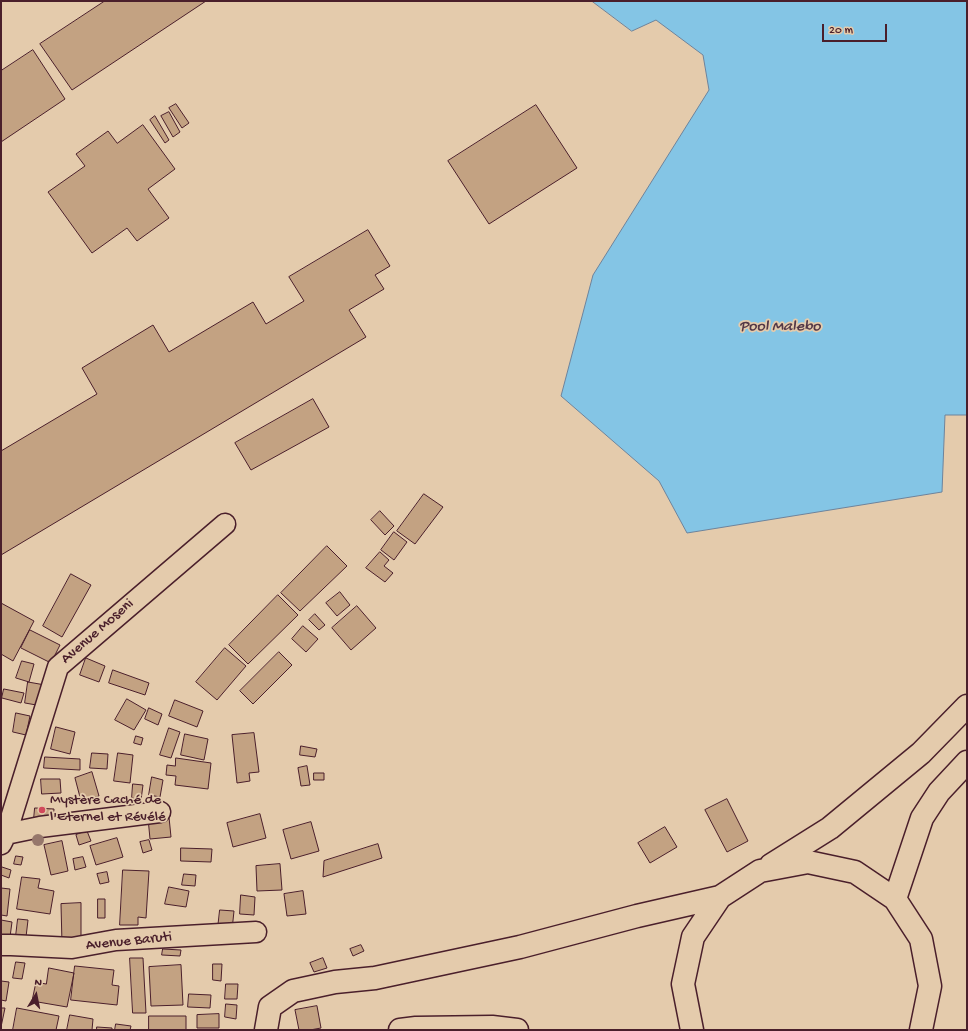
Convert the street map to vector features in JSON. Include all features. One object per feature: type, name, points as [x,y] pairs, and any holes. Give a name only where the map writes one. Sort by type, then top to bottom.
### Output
[{"type":"street","name":"Avenue Moseni","points":[[3,839],[58,667],[225,524]]},
{"type":"street","points":[[692,1030],[684,984],[693,937],[720,898],[760,871],[830,828],[921,754],[967,706]]},
{"type":"street","points":[[895,899],[922,818],[939,792],[967,762]]},
{"type":"street","points":[[3,839],[40,827],[160,812]]},
{"type":"street","points":[[760,871],[808,862],[855,872],[895,899],[921,939],[930,986],[921,1030]]},
{"type":"street","points":[[266,1030],[270,1007],[293,990],[334,982],[375,978],[520,947],[637,916],[720,898]]},
{"type":"street","name":"Avenue Baruti","points":[[1,945],[72,948],[116,940],[256,932]]},
{"type":"street","points":[[400,1030],[416,1028],[492,1027],[517,1030]]},
{"type":"water","name":"Pool Malebo","points":[[592,1],[967,1],[967,415],[945,415],[942,492],[687,533],[659,481],[561,396],[593,275],[709,90],[703,55],[656,20],[632,31]]},
{"type":"building","points":[[105,1],[206,1],[72,90],[40,44]]},
{"type":"building","points":[[33,50],[65,99],[1,142],[1,71]]},
{"type":"building","points":[[176,104],[189,123],[182,128],[169,108]]},
{"type":"building","points":[[536,105],[577,168],[489,224],[448,161]]},
{"type":"building","points":[[169,112],[180,132],[173,137],[161,116]]},
{"type":"building","points":[[155,116],[169,140],[165,143],[150,120]]},
{"type":"building","points":[[143,125],[175,169],[148,189],[169,218],[137,241],[127,228],[92,253],[48,192],[85,166],[76,154],[108,131],[117,143]]},
{"type":"building","points":[[368,230],[390,266],[375,275],[384,289],[349,310],[366,337],[1,555],[1,451],[97,394],[82,368],[153,325],[169,352],[253,302],[266,324],[304,301],[289,277]]},
{"type":"building","points":[[313,399],[329,427],[251,470],[235,443]]},
{"type":"building","points":[[424,494],[443,507],[415,544],[397,531]]},
{"type":"building","points":[[380,511],[394,526],[385,535],[371,520]]},
{"type":"building","points":[[394,532],[407,542],[394,560],[381,550]]},
{"type":"building","points":[[327,546],[347,566],[300,611],[281,593]]},
{"type":"building","points":[[380,552],[389,560],[384,566],[393,573],[385,582],[366,568]]},
{"type":"building","points":[[71,574],[91,585],[62,637],[43,626]]},
{"type":"building","points":[[340,592],[350,605],[337,616],[326,603]]},
{"type":"building","points":[[278,595],[298,615],[248,664],[229,645]]},
{"type":"building","points":[[1,603],[34,621],[13,661],[1,654]]},
{"type":"building","points":[[357,606],[376,628],[351,650],[332,628]]},
{"type":"building","points":[[315,614],[325,625],[319,630],[309,620]]},
{"type":"building","points":[[303,626],[318,639],[306,652],[292,639]]},
{"type":"building","points":[[30,630],[60,645],[51,663],[21,648]]},
{"type":"building","points":[[225,648],[246,666],[217,700],[196,682]]},
{"type":"building","points":[[279,652],[292,665],[253,704],[240,691]]},
{"type":"building","points":[[86,658],[105,666],[99,682],[80,675]]},
{"type":"building","points":[[22,661],[34,664],[29,682],[16,678]]},
{"type":"building","points":[[113,670],[149,683],[145,695],[109,683]]},
{"type":"building","points":[[28,682],[45,685],[42,706],[25,703]]},
{"type":"building","points":[[4,689],[24,693],[21,703],[2,698]]},
{"type":"building","points":[[127,699],[146,710],[134,730],[115,720]]},
{"type":"building","points":[[175,700],[203,711],[197,727],[169,716]]},
{"type":"building","points":[[149,708],[162,714],[158,725],[145,719]]},
{"type":"building","points":[[16,713],[30,716],[26,735],[13,732]]},
{"type":"building","points":[[56,727],[75,732],[70,754],[51,749]]},
{"type":"building","points":[[169,728],[180,732],[171,758],[160,755]]},
{"type":"building","points":[[254,733],[259,772],[249,773],[250,781],[237,783],[232,735]]},
{"type":"building","points":[[185,734],[208,739],[204,760],[181,755]]},
{"type":"building","points":[[136,736],[143,738],[141,745],[134,743]]},
{"type":"building","points":[[301,746],[317,749],[315,757],[300,755]]},
{"type":"building","points":[[92,753],[108,754],[107,769],[90,768]]},
{"type":"building","points":[[118,753],[133,755],[130,783],[114,781]]},
{"type":"building","points":[[45,757],[80,759],[80,770],[44,768]]},
{"type":"building","points":[[176,758],[211,763],[208,789],[175,785],[176,776],[166,775],[167,765],[175,766]]},
{"type":"building","points":[[307,766],[310,785],[301,786],[298,768]]},
{"type":"building","points":[[92,772],[99,796],[81,801],[75,778]]},
{"type":"building","points":[[314,773],[324,773],[324,780],[314,780]]},
{"type":"building","points":[[152,777],[163,780],[160,797],[149,795]]},
{"type":"building","points":[[41,779],[60,779],[61,793],[42,794]]},
{"type":"building","points":[[133,784],[143,785],[141,800],[132,798]]},
{"type":"building","points":[[727,799],[748,841],[727,852],[705,810]]},
{"type":"building","points":[[35,808],[54,809],[53,821],[34,819]]},
{"type":"building","points":[[260,814],[266,838],[233,847],[227,823]]},
{"type":"building","points":[[169,817],[171,837],[150,839],[148,818]]},
{"type":"building","points":[[311,822],[319,851],[291,859],[283,830]]},
{"type":"building","points":[[665,827],[677,847],[650,863],[638,843]]},
{"type":"building","points":[[87,831],[91,841],[79,845],[76,835]]},
{"type":"building","points":[[117,838],[123,857],[96,865],[90,846]]},
{"type":"building","points":[[149,840],[152,850],[143,853],[140,842]]},
{"type":"building","points":[[62,841],[68,871],[51,875],[44,845]]},
{"type":"building","points":[[378,844],[382,858],[323,877],[324,861]]},
{"type":"building","points":[[181,848],[212,849],[211,862],[181,861]]},
{"type":"building","points":[[16,856],[23,857],[21,865],[14,864]]},
{"type":"building","points":[[83,857],[86,867],[75,870],[73,859]]},
{"type":"building","points":[[280,864],[282,890],[257,891],[256,866]]},
{"type":"building","points":[[2,867],[11,870],[9,878],[1,875]]},
{"type":"building","points":[[123,870],[149,871],[146,918],[138,917],[138,925],[120,925]]},
{"type":"building","points":[[107,872],[109,882],[100,884],[97,874]]},
{"type":"building","points":[[184,874],[196,875],[195,886],[182,885]]},
{"type":"building","points":[[22,877],[40,879],[38,888],[54,891],[50,914],[17,909]]},
{"type":"building","points":[[169,887],[189,891],[186,907],[165,904]]},
{"type":"building","points":[[1,888],[10,889],[7,916],[1,915]]},
{"type":"building","points":[[303,891],[306,914],[287,916],[284,894]]},
{"type":"building","points":[[241,895],[255,897],[254,915],[240,914]]},
{"type":"building","points":[[98,899],[105,899],[105,918],[98,918]]},
{"type":"building","points":[[81,903],[81,943],[62,944],[61,904]]},
{"type":"building","points":[[220,910],[234,911],[232,930],[218,928]]},
{"type":"building","points":[[18,919],[28,920],[26,937],[16,936]]},
{"type":"building","points":[[1,920],[12,922],[10,937],[1,935]]},
{"type":"building","points":[[361,945],[364,951],[353,956],[350,949]]},
{"type":"building","points":[[163,949],[181,950],[180,956],[162,955]]},
{"type":"building","points":[[130,958],[143,958],[146,1013],[133,1013]]},
{"type":"building","points":[[323,958],[327,968],[314,972],[310,963]]},
{"type":"building","points":[[16,962],[25,963],[22,979],[13,978]]},
{"type":"building","points":[[213,964],[222,964],[221,981],[213,980]]},
{"type":"building","points":[[181,965],[183,1005],[151,1006],[149,967]]},
{"type":"building","points":[[75,966],[114,970],[112,985],[119,986],[117,1005],[71,1000]]},
{"type":"building","points":[[49,968],[74,973],[67,1007],[32,1001],[36,982],[46,984]]},
{"type":"building","points":[[1,981],[9,982],[6,1001],[1,1000]]},
{"type":"building","points":[[226,984],[238,984],[237,999],[225,999]]},
{"type":"building","points":[[189,994],[211,995],[210,1008],[188,1007]]},
{"type":"building","points":[[226,1004],[237,1005],[236,1019],[225,1017]]},
{"type":"building","points":[[317,1006],[321,1028],[299,1030],[295,1010]]},
{"type":"building","points":[[1,1008],[5,1008],[1,1027]]},
{"type":"building","points":[[17,1008],[59,1016],[56,1030],[13,1030]]},
{"type":"building","points":[[219,1014],[219,1028],[197,1028],[197,1015]]},
{"type":"building","points":[[70,1015],[93,1019],[92,1030],[67,1030]]},
{"type":"building","points":[[149,1016],[186,1016],[186,1030],[149,1030]]},
{"type":"building","points":[[116,1024],[131,1026],[130,1030],[115,1030]]},
{"type":"building","points":[[97,1027],[112,1028],[112,1030],[97,1030]]},
{"type":"place","name":"Mystère Caché de l'Eternel et Révélé","points":[[42,810]]}]
